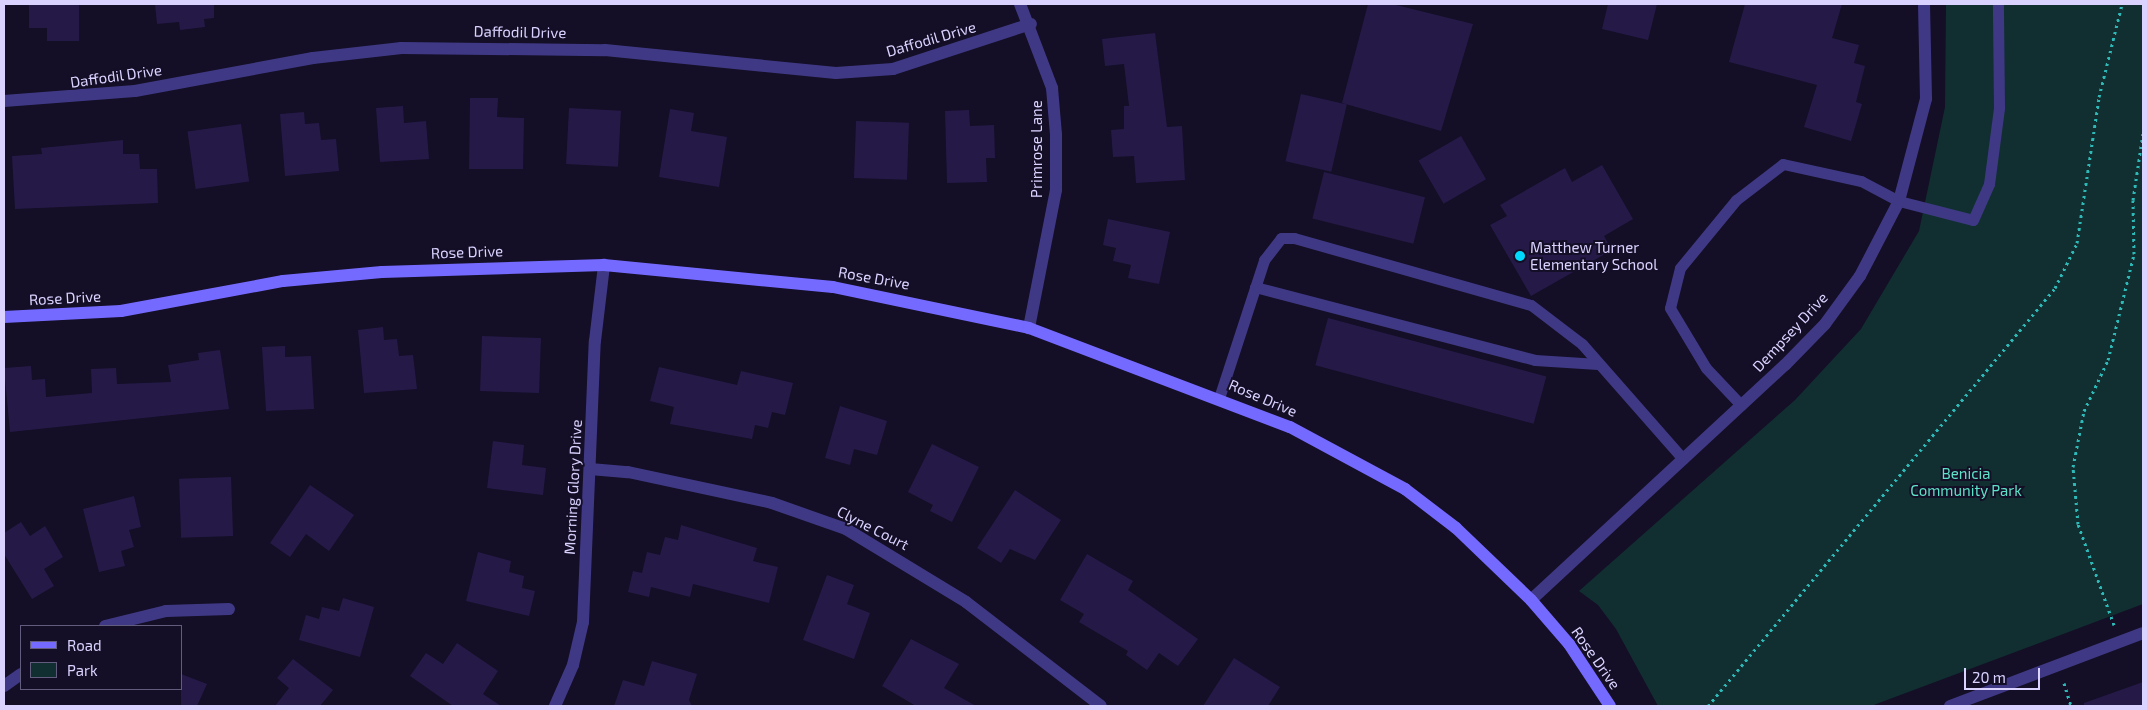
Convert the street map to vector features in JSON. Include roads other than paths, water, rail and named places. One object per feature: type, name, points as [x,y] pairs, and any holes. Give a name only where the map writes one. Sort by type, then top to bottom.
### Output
[{"type":"main road","name":"Rose Drive","points":[[4,317],[121,311],[283,281],[382,272],[604,265],[833,287],[1030,328],[1219,398],[1348,455],[1405,489],[1456,528],[1531,600],[1568,644],[1610,706]]},
{"type":"street","name":"Primrose Lane","points":[[1020,4],[1031,24],[1052,88],[1056,190],[1030,328]]},
{"type":"street","name":"Dempsey Drive","points":[[1531,600],[1741,405],[1825,324],[1860,276],[1899,201],[1926,99],[1924,4]]},
{"type":"street","name":"Daffodil Drive","points":[[4,102],[136,91],[313,58],[401,48],[605,50],[784,70],[884,70],[950,53],[1031,24]]},
{"type":"street","name":"Morning Glory Drive","points":[[555,706],[573,664],[583,622],[595,341],[604,265]]},
{"type":"street","name":"Clyne Court","points":[[590,469],[628,472],[772,503],[846,529],[966,602],[1101,706]]},
{"type":"street","points":[[109,625],[166,611],[229,609]]},
{"type":"street","points":[[1950,706],[2143,632]]},
{"type":"street","points":[[4,686],[20,675]]},
{"type":"lane","points":[[1741,405],[1706,368],[1670,308],[1676,276],[1698,245],[1736,200],[1783,164],[1861,180],[1899,201],[1974,220],[1989,184],[1999,108],[1998,4]]},
{"type":"lane","points":[[1219,398],[1270,247],[1281,238],[1294,238],[1532,305],[1552,317],[1598,364],[1683,459]]},
{"type":"lane","points":[[1255,287],[1534,360],[1598,364]]},
{"type":"place","name":"Matthew Turner Elementary School","points":[[1520,256]]},
{"type":"park label","name":"Benicia Community Park","points":[[1966,482]]}]
